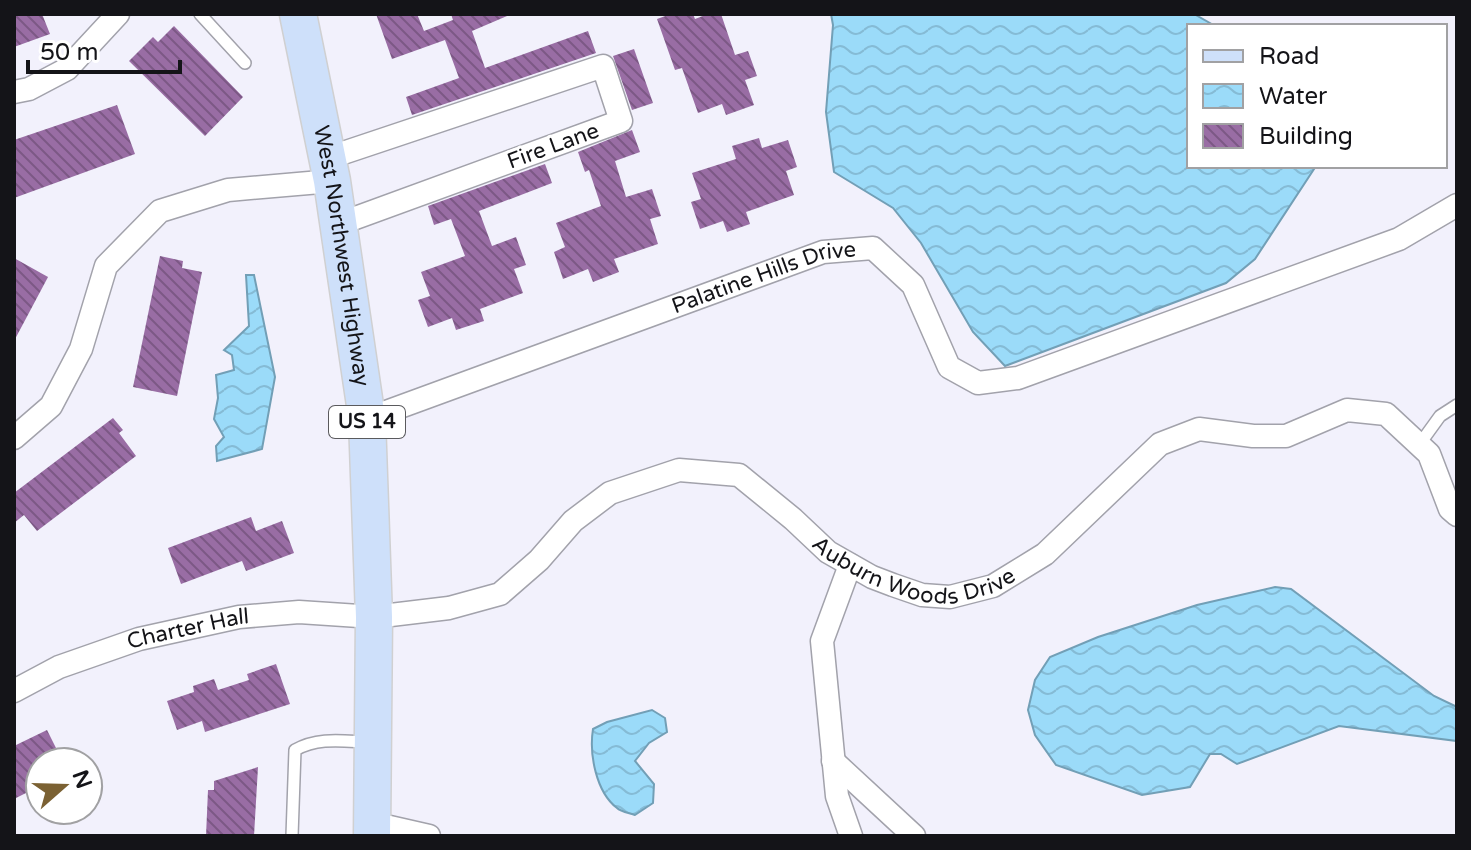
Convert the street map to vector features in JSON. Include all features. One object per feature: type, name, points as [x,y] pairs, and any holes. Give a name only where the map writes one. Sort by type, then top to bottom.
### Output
[{"type":"main road","name":"West Northwest Highway","points":[[298,14],[330,169],[367,419],[374,617],[372,830]]},
{"type":"street","points":[[14,92],[29,89],[67,69],[94,24],[118,14]]},
{"type":"street","name":"Fire Lane","points":[[330,169],[603,66],[621,121],[339,224]]},
{"type":"street","points":[[14,438],[51,406],[81,349],[106,266],[160,211],[228,190],[330,169]]},
{"type":"street","name":"Palatine Hills Drive","points":[[367,419],[823,252],[873,248],[913,285],[949,367],[978,383],[1018,378],[1399,239],[1457,205]]},
{"type":"street","name":"Auburn Woods Drive","points":[[374,617],[449,608],[500,594],[539,560],[573,521],[610,493],[679,470],[739,475],[828,552],[850,565],[872,577],[922,595],[950,597],[993,586],[1045,554],[1160,444],[1199,429],[1253,436],[1286,436],[1347,410],[1386,414],[1429,454],[1450,509],[1457,515]]},
{"type":"street","points":[[850,565],[822,641],[837,796],[851,836]]},
{"type":"street","name":"Charter Hall","points":[[14,691],[59,667],[139,639],[239,617],[299,612],[374,617]]},
{"type":"street","points":[[833,761],[914,836]]},
{"type":"street","points":[[372,830],[429,836]]},
{"type":"lane","points":[[200,14],[245,63]]},
{"type":"lane","points":[[1419,445],[1440,416],[1457,405]]},
{"type":"lane","points":[[292,836],[295,750],[322,741],[372,742]]},
{"type":"water","points":[[831,14],[1194,14],[1212,24],[1187,24],[1187,168],[1315,168],[1255,259],[1226,283],[1005,366],[973,332],[921,243],[893,208],[834,172],[826,112],[833,25]]},
{"type":"water","points":[[246,275],[254,275],[275,377],[262,449],[217,461],[216,446],[224,437],[214,419],[218,398],[216,375],[234,370],[232,355],[224,350],[249,326]]},
{"type":"water","points":[[1275,587],[1291,589],[1434,696],[1457,707],[1457,741],[1339,726],[1237,764],[1221,754],[1210,754],[1190,787],[1142,795],[1056,765],[1035,735],[1028,710],[1035,680],[1050,657],[1098,637],[1197,605]]},
{"type":"water","points":[[652,710],[665,718],[667,732],[649,743],[635,761],[654,784],[653,803],[635,815],[619,809],[610,801],[599,783],[593,761],[593,729]]},
{"type":"building","points":[[14,14],[42,14],[50,34],[14,47]]},
{"type":"building","points":[[376,14],[417,14],[424,31],[453,20],[451,14],[512,14],[472,31],[485,68],[588,31],[596,53],[412,115],[406,97],[459,78],[445,40],[392,59]]},
{"type":"building","points":[[671,14],[693,14],[695,19],[708,14],[721,14],[735,55],[748,51],[757,76],[745,80],[754,105],[726,115],[722,104],[698,113],[682,68],[675,70],[657,19]]},
{"type":"building","points":[[174,26],[243,97],[205,136],[129,61],[153,37],[158,42]]},
{"type":"building","points":[[634,49],[653,103],[632,110],[613,56]]},
{"type":"building","points":[[117,105],[135,154],[14,198],[14,140]]},
{"type":"building","points":[[632,130],[640,152],[615,161],[626,197],[652,189],[661,216],[650,219],[658,244],[614,259],[619,272],[593,282],[588,269],[563,279],[554,252],[565,247],[556,223],[601,206],[589,170],[585,172],[578,152]]},
{"type":"building","points":[[759,138],[762,148],[788,140],[797,167],[786,171],[794,195],[746,212],[750,224],[727,232],[723,221],[700,229],[691,202],[701,199],[692,173],[736,159],[732,146]]},
{"type":"building","points":[[545,164],[552,183],[479,211],[492,246],[516,237],[526,265],[514,269],[523,293],[480,309],[484,321],[456,330],[452,318],[428,327],[418,300],[430,296],[421,272],[465,256],[451,219],[434,225],[428,206]]},
{"type":"building","points":[[160,256],[183,261],[182,268],[202,272],[177,396],[133,387]]},
{"type":"building","points":[[14,258],[48,277],[14,341]]},
{"type":"building","points":[[113,418],[123,430],[119,433],[136,456],[37,531],[24,515],[14,523],[14,493]]},
{"type":"building","points":[[251,517],[256,531],[282,521],[294,553],[246,571],[242,561],[181,584],[168,548]]},
{"type":"building","points":[[276,664],[290,704],[205,732],[202,721],[177,730],[167,701],[194,692],[193,686],[214,679],[218,690],[249,680],[247,674]]},
{"type":"building","points":[[47,730],[55,746],[24,746],[24,794],[14,799],[14,746]]},
{"type":"building","points":[[258,767],[254,836],[206,836],[208,790],[214,790],[214,781]]}]
